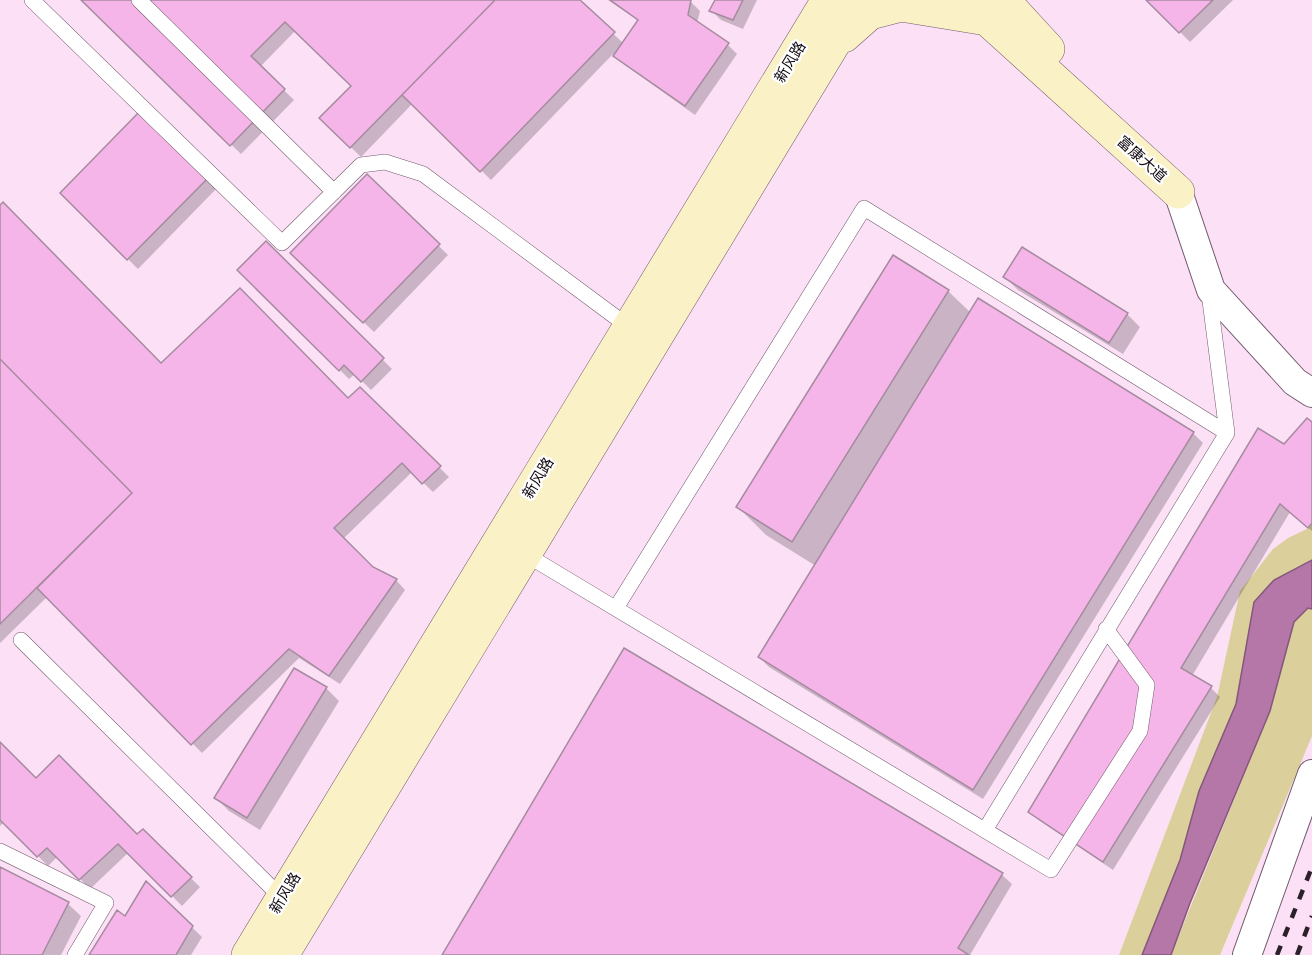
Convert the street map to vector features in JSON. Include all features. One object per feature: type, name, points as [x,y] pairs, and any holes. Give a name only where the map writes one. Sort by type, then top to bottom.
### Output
[{"type":"main road","points":[[816,0],[820,41],[870,13],[901,5],[985,6]]},
{"type":"main road","name":"新风路","points":[[282,955],[525,554],[820,41],[828,0]]},
{"type":"main road","name":"新风路","points":[[248,955],[629,327],[820,41],[860,0]]},
{"type":"main road","name":"富康大道","points":[[985,6],[1179,192]]},
{"type":"street","points":[[1179,192],[1211,290],[1295,382],[1312,393]]},
{"type":"street","points":[[1247,955],[1312,774]]},
{"type":"lane","points":[[32,0],[282,243],[361,165],[385,162],[423,174],[629,327]]},
{"type":"lane","points":[[139,0],[334,192]]},
{"type":"lane","points":[[616,608],[864,208],[1227,433]]},
{"type":"lane","points":[[985,830],[1227,433],[1206,273]]},
{"type":"lane","points":[[525,554],[1051,870],[1140,731],[1147,685],[1106,629]]},
{"type":"lane","points":[[21,640],[282,898]]},
{"type":"lane","points":[[0,851],[106,903],[75,955]]},
{"type":"shaded area","points":[[1312,523],[1312,560],[1274,580],[1254,602],[1236,704],[1199,791],[1180,860],[1142,955],[1119,955],[1217,697],[1240,591],[1273,549],[1288,538],[1309,528]]},
{"type":"shaded area","points":[[1312,560],[1312,609],[1308,608],[1294,622],[1270,711],[1190,903],[1171,955],[1142,955],[1180,860],[1199,791],[1236,704],[1254,602],[1274,580]]},
{"type":"shaded area","points":[[1308,608],[1312,609],[1312,736],[1220,955],[1171,955],[1270,711],[1294,622]]},
{"type":"building","points":[[81,0],[495,0],[350,148],[319,118],[351,86],[285,22],[251,56],[285,89],[230,146]]},
{"type":"building","points":[[495,0],[580,0],[615,32],[480,172],[402,95]]},
{"type":"building","points":[[610,0],[691,0],[688,15],[729,43],[685,106],[613,56],[638,20]]},
{"type":"building","points":[[715,0],[743,0],[733,20],[709,11]]},
{"type":"building","points":[[1146,0],[1213,0],[1179,33]]},
{"type":"building","points":[[141,110],[209,177],[127,260],[60,193]]},
{"type":"building","points":[[367,174],[440,244],[363,323],[290,253]]},
{"type":"building","points":[[3,202],[161,363],[240,288],[348,398],[360,387],[441,466],[422,484],[402,463],[334,528],[373,567],[397,579],[329,676],[289,649],[191,745],[37,588],[132,493],[0,359],[0,205]]},
{"type":"building","points":[[266,241],[384,358],[361,382],[344,365],[339,371],[237,270]]},
{"type":"building","points":[[1022,247],[1128,313],[1109,343],[1003,277]]},
{"type":"building","points":[[893,255],[949,290],[792,542],[736,507]]},
{"type":"building","points":[[978,298],[1194,432],[973,790],[758,657]]},
{"type":"building","points":[[0,359],[132,493],[0,624]]},
{"type":"building","points":[[1307,418],[1312,422],[1312,523],[1308,528],[1280,504],[1181,668],[1212,686],[1103,862],[1028,812],[1258,428],[1284,444]]},
{"type":"building","points":[[624,648],[1003,873],[958,948],[969,955],[442,955]]},
{"type":"building","points":[[294,668],[327,687],[247,818],[214,798]]},
{"type":"building","points":[[0,742],[36,778],[59,755],[137,834],[143,829],[192,877],[171,897],[118,844],[79,880],[47,848],[37,857],[0,820]]},
{"type":"building","points":[[0,867],[69,902],[42,955],[0,955]]},
{"type":"building","points":[[146,881],[193,926],[176,955],[89,955],[117,910],[125,916]]},
{"type":"railway","points":[[1277,955],[1312,867]]},
{"type":"railway","points":[[1297,955],[1312,916]]}]
